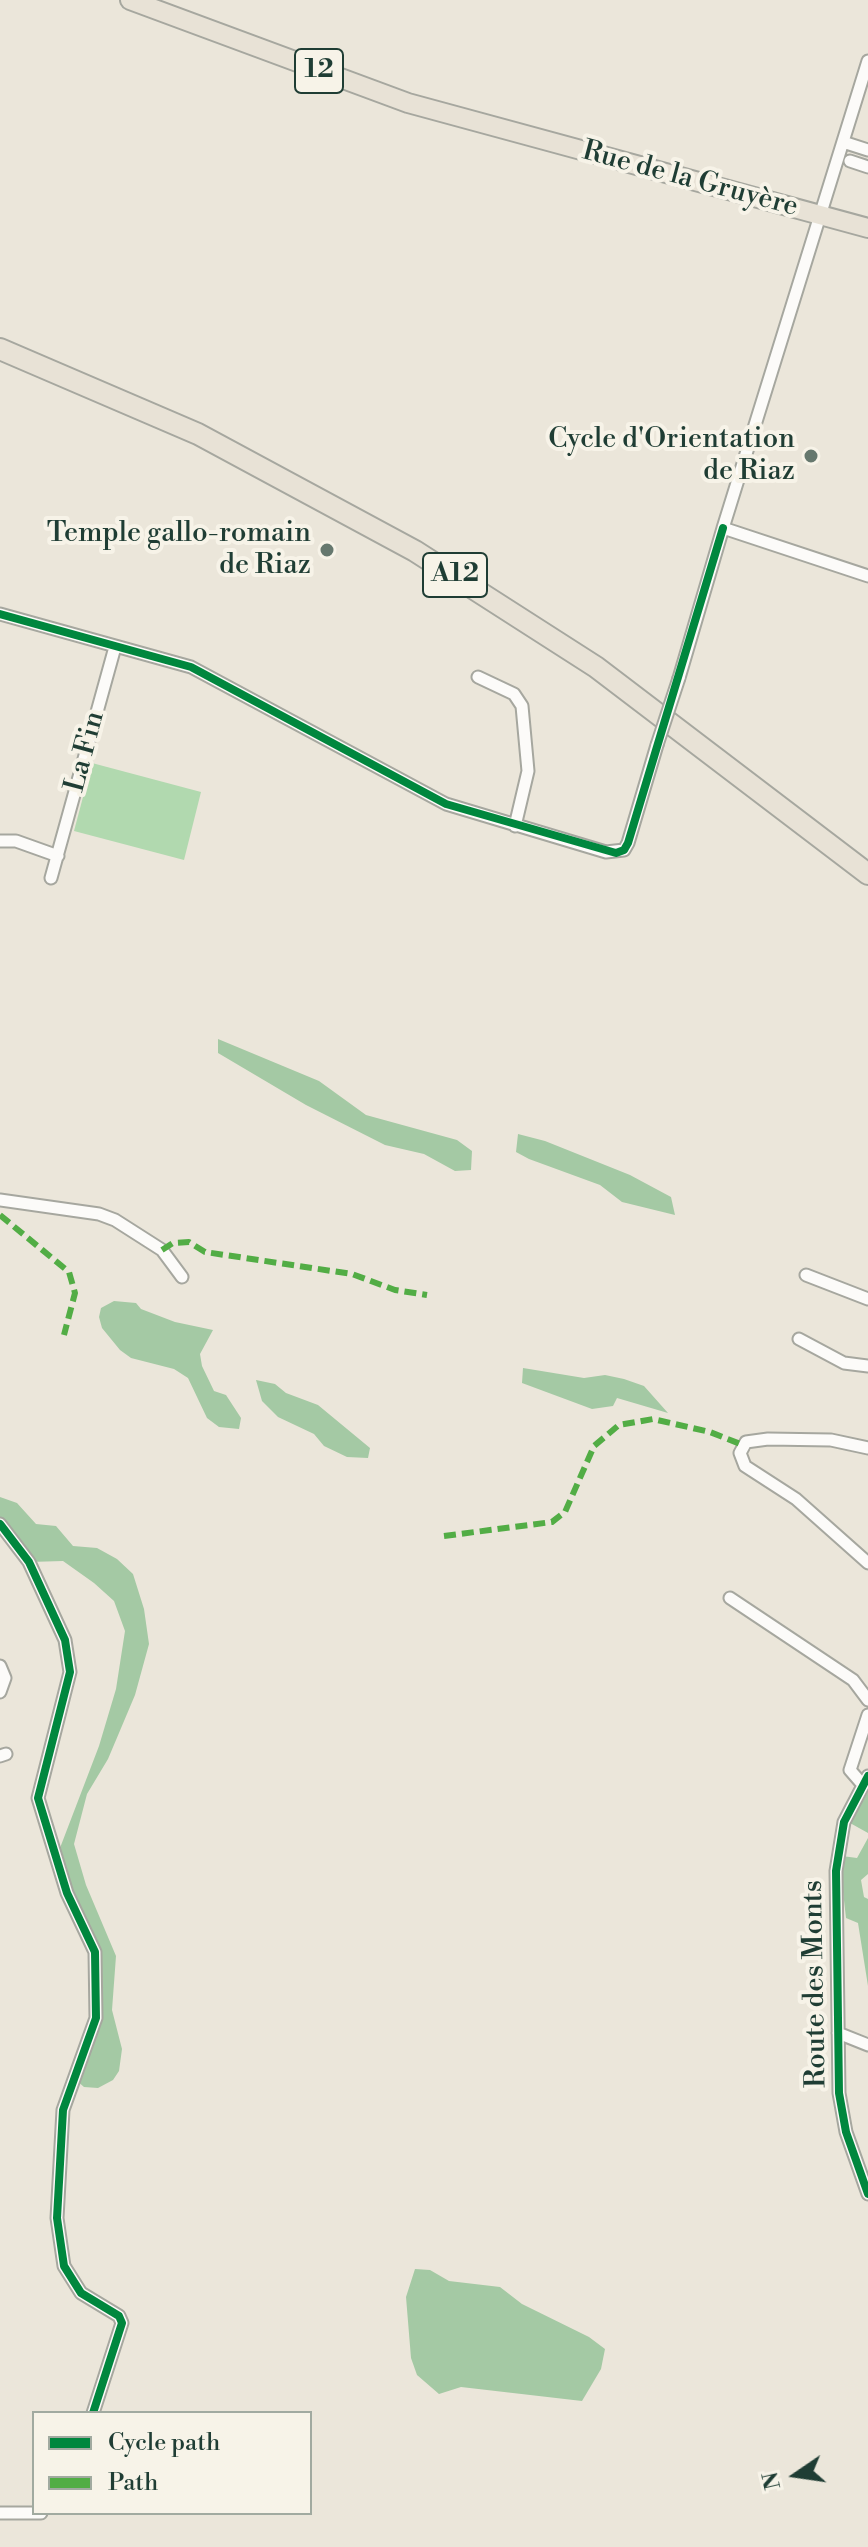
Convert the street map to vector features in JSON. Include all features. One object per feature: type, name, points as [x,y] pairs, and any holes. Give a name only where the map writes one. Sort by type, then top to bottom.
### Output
[{"type":"highway","name":"A12","points":[[0,334],[206,422],[422,539],[604,656],[868,856]]},
{"type":"highway","name":"A12","points":[[0,349],[210,440],[415,551],[596,667],[868,874]]},
{"type":"main road","name":"Rue de la Gruyère","points":[[130,0],[383,95],[868,228]]},
{"type":"street","points":[[0,614],[191,667],[446,804],[606,852],[624,850],[868,61]]},
{"type":"street","points":[[843,142],[868,150]]},
{"type":"street","points":[[850,161],[868,167]]},
{"type":"street","points":[[723,528],[868,576]]},
{"type":"street","name":"La Fin","points":[[51,878],[115,647]]},
{"type":"street","points":[[478,677],[514,694],[522,706],[528,771],[515,826]]},
{"type":"street","points":[[0,841],[16,841],[58,856]]},
{"type":"street","points":[[0,1200],[46,1205],[115,1220],[162,1250],[182,1277]]},
{"type":"street","points":[[806,1275],[868,1299]]},
{"type":"street","points":[[799,1339],[844,1363],[868,1366]]},
{"type":"street","points":[[868,1448],[831,1440],[768,1439],[746,1442],[740,1453],[745,1466],[796,1499],[868,1563]]},
{"type":"street","points":[[0,1524],[29,1562],[65,1640],[70,1672],[38,1798],[67,1893],[95,1952],[96,2018],[63,2110],[57,2218],[64,2266],[81,2293],[119,2316],[122,2323],[94,2411]]},
{"type":"street","points":[[730,1598],[858,1683],[868,1700]]},
{"type":"street","points":[[0,1666],[5,1678],[0,1692]]},
{"type":"street","name":"Route des Monts","points":[[868,1715],[850,1770],[853,1778],[866,1781],[844,1822],[838,1849],[840,2105],[868,2194]]},
{"type":"street","points":[[838,2033],[868,2045]]},
{"type":"street","points":[[0,2513],[32,2513]]},
{"type":"green space","points":[[92,763],[201,792],[184,860],[74,831]]},
{"type":"green space","points":[[218,1039],[319,1081],[366,1115],[457,1140],[472,1151],[471,1170],[455,1171],[424,1154],[385,1145],[306,1105],[218,1053]]},
{"type":"green space","points":[[518,1134],[545,1141],[630,1175],[671,1197],[675,1215],[622,1202],[600,1185],[529,1159],[516,1152]]},
{"type":"green space","points":[[114,1301],[136,1303],[141,1309],[175,1322],[213,1330],[200,1354],[202,1366],[214,1391],[226,1395],[241,1418],[239,1429],[219,1427],[207,1418],[188,1378],[174,1369],[131,1358],[120,1350],[102,1328],[99,1317],[101,1308]]},
{"type":"green space","points":[[523,1368],[584,1378],[605,1375],[624,1379],[644,1386],[668,1413],[617,1398],[613,1406],[592,1409],[522,1383]]},
{"type":"green space","points":[[256,1380],[275,1384],[286,1393],[318,1405],[370,1448],[368,1458],[347,1457],[324,1446],[314,1434],[278,1417],[262,1401]]},
{"type":"green space","points":[[0,1497],[17,1503],[36,1524],[56,1526],[73,1546],[97,1548],[117,1559],[133,1574],[144,1609],[149,1644],[135,1695],[108,1759],[87,1794],[74,1844],[86,1885],[116,1956],[112,2010],[122,2049],[119,2071],[113,2080],[98,2088],[84,2087],[76,2080],[96,2018],[95,1952],[55,1861],[99,1746],[116,1689],[125,1631],[114,1601],[94,1583],[63,1561],[29,1562],[0,1524]]},
{"type":"green space","points":[[868,1792],[868,1833],[850,1823]]},
{"type":"green space","points":[[868,1838],[868,1874],[861,1880],[864,1897],[868,1899],[868,1986],[858,1923],[846,1918],[841,1874],[842,1856],[857,1858]]},
{"type":"green space","points":[[415,2269],[430,2270],[449,2281],[500,2287],[522,2304],[589,2337],[605,2349],[601,2369],[582,2401],[461,2387],[439,2394],[417,2375],[411,2358],[406,2297]]},
{"type":"marked path","points":[[0,1215],[69,1272],[75,1293],[64,1335]]},
{"type":"marked path","points":[[162,1250],[173,1243],[189,1242],[205,1252],[352,1274],[395,1290],[427,1295]]},
{"type":"marked path","points":[[444,1536],[552,1522],[565,1512],[594,1446],[619,1425],[653,1419],[710,1432],[743,1445]]},
{"type":"cycle path","points":[[0,614],[191,667],[446,804],[616,853],[624,850],[628,843],[723,528]]},
{"type":"cycle path","points":[[0,1524],[29,1562],[65,1640],[70,1672],[38,1798],[67,1893],[95,1952],[96,2018],[63,2110],[57,2218],[64,2266],[81,2293],[119,2316],[122,2323],[94,2411]]},
{"type":"cycle path","points":[[868,1776],[844,1822],[836,1871],[839,2093],[846,2132],[868,2194]]},
{"type":"place","name":"Cycle d'Orientation de Riaz","points":[[811,456]]},
{"type":"place","name":"Temple gallo-romain de Riaz","points":[[327,550]]}]
